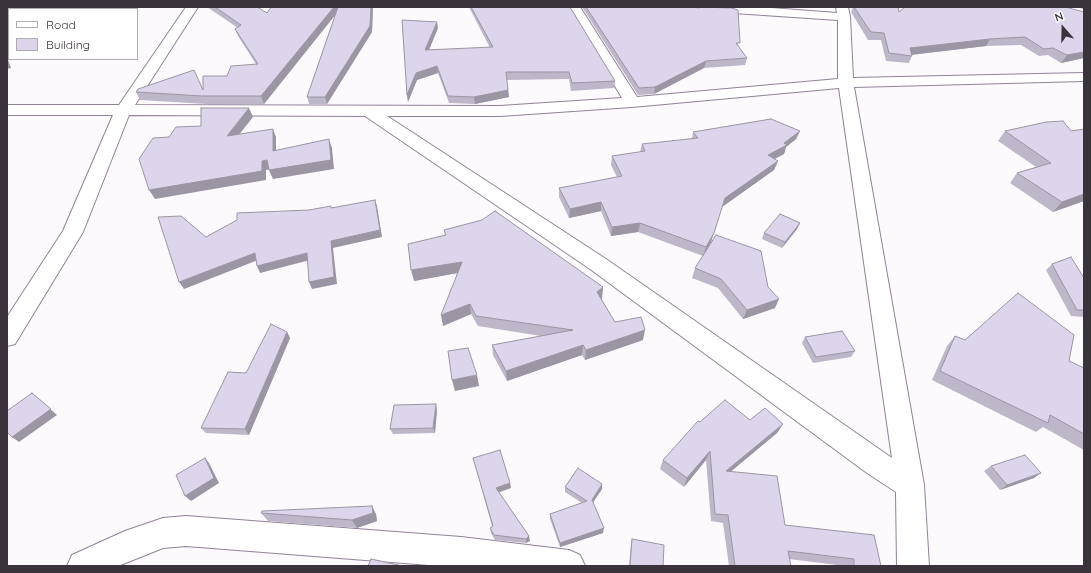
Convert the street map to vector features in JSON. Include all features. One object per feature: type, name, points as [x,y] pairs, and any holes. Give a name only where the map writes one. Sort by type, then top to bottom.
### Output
[{"type":"street","points":[[7,337],[73,232],[123,111],[192,7]]},
{"type":"street","points":[[574,7],[632,102]]},
{"type":"street","points":[[704,7],[843,12],[846,84],[910,485],[913,566]]},
{"type":"street","points":[[7,110],[500,111],[632,102],[846,84],[1080,79]]},
{"type":"street","points":[[370,111],[598,264],[877,464],[910,485]]},
{"type":"street","points":[[83,566],[136,542],[163,533],[186,531],[461,552],[569,566]]},
{"type":"building","points":[[7,7],[12,7],[15,8],[8,8],[7,30]]},
{"type":"building","points":[[49,7],[123,8],[50,8]]},
{"type":"building","points":[[215,7],[257,7],[267,13],[271,7],[334,7],[261,96],[202,96],[136,92],[138,89],[194,70],[203,90],[203,76],[227,76],[231,66],[258,64],[235,29],[241,25]]},
{"type":"building","points":[[338,7],[371,7],[370,26],[325,97],[307,97]]},
{"type":"building","points":[[471,7],[570,7],[615,81],[572,83],[569,72],[506,72],[508,90],[474,97],[448,96],[437,66],[416,73],[407,95],[402,20],[437,22],[425,50],[493,47]]},
{"type":"building","points":[[586,7],[732,8],[738,10],[740,43],[736,43],[747,58],[706,61],[655,87],[639,88]]},
{"type":"building","points":[[854,7],[898,7],[899,12],[905,7],[1065,7],[1084,12],[1084,52],[1067,55],[1053,48],[1044,49],[1025,37],[990,39],[910,48],[912,56],[889,53],[884,33],[871,32]]},
{"type":"building","points":[[201,108],[249,108],[227,136],[273,129],[273,151],[329,139],[331,160],[269,170],[267,160],[262,161],[262,171],[149,190],[139,159],[153,138],[169,137],[176,127],[201,126]]},
{"type":"building","points":[[771,119],[800,131],[784,143],[787,145],[768,155],[778,161],[725,198],[714,233],[706,247],[640,223],[612,227],[601,202],[570,209],[559,188],[622,176],[612,156],[645,151],[642,144],[698,138],[693,132]]},
{"type":"building","points":[[1063,121],[1071,131],[1084,129],[1084,194],[1062,202],[1017,173],[1051,163],[1005,131],[1046,122]]},
{"type":"building","points":[[375,200],[380,230],[331,241],[334,277],[309,282],[307,253],[257,266],[255,253],[179,282],[158,217],[181,216],[206,237],[237,220],[237,213],[309,210],[331,206],[331,208]]},
{"type":"building","points":[[495,211],[603,287],[597,292],[615,322],[641,317],[645,330],[586,350],[583,345],[506,371],[492,345],[573,330],[476,316],[470,304],[441,315],[462,262],[411,270],[408,244],[446,235],[444,230],[482,220]]},
{"type":"building","points":[[780,214],[800,223],[785,242],[764,233]]},
{"type":"building","points":[[716,235],[761,251],[768,287],[779,299],[747,310],[721,279],[695,268]]},
{"type":"building","points":[[1071,257],[1084,278],[1084,310],[1077,310],[1052,264]]},
{"type":"building","points":[[1018,293],[1074,335],[1069,361],[1084,368],[1084,434],[1050,415],[1048,423],[940,371],[955,336],[965,340]]},
{"type":"building","points":[[271,324],[287,332],[245,429],[201,428],[228,372],[246,373]]},
{"type":"building","points":[[842,331],[855,351],[816,357],[805,337]]},
{"type":"building","points":[[468,348],[477,375],[452,380],[448,351]]},
{"type":"building","points":[[32,393],[51,409],[12,437],[7,432],[7,411]]},
{"type":"building","points":[[725,400],[750,420],[765,408],[783,424],[726,471],[777,476],[785,525],[874,535],[881,566],[854,566],[854,559],[788,551],[791,566],[735,566],[728,515],[715,514],[710,451],[687,478],[663,460],[698,421],[700,422]]},
{"type":"building","points":[[436,404],[433,428],[390,429],[394,405]]},
{"type":"building","points":[[500,450],[510,483],[496,488],[529,536],[526,539],[494,535],[490,528],[493,526],[473,458]]},
{"type":"building","points":[[1025,455],[1041,473],[1007,485],[991,466]]},
{"type":"building","points":[[205,458],[214,478],[185,496],[176,475]]},
{"type":"building","points":[[578,468],[602,484],[592,500],[604,528],[560,543],[550,514],[587,501],[565,487]]},
{"type":"building","points":[[372,506],[373,513],[352,520],[261,513],[262,511]]},
{"type":"building","points":[[632,539],[664,545],[663,566],[630,566]]},
{"type":"building","points":[[371,559],[403,566],[368,566]]}]
